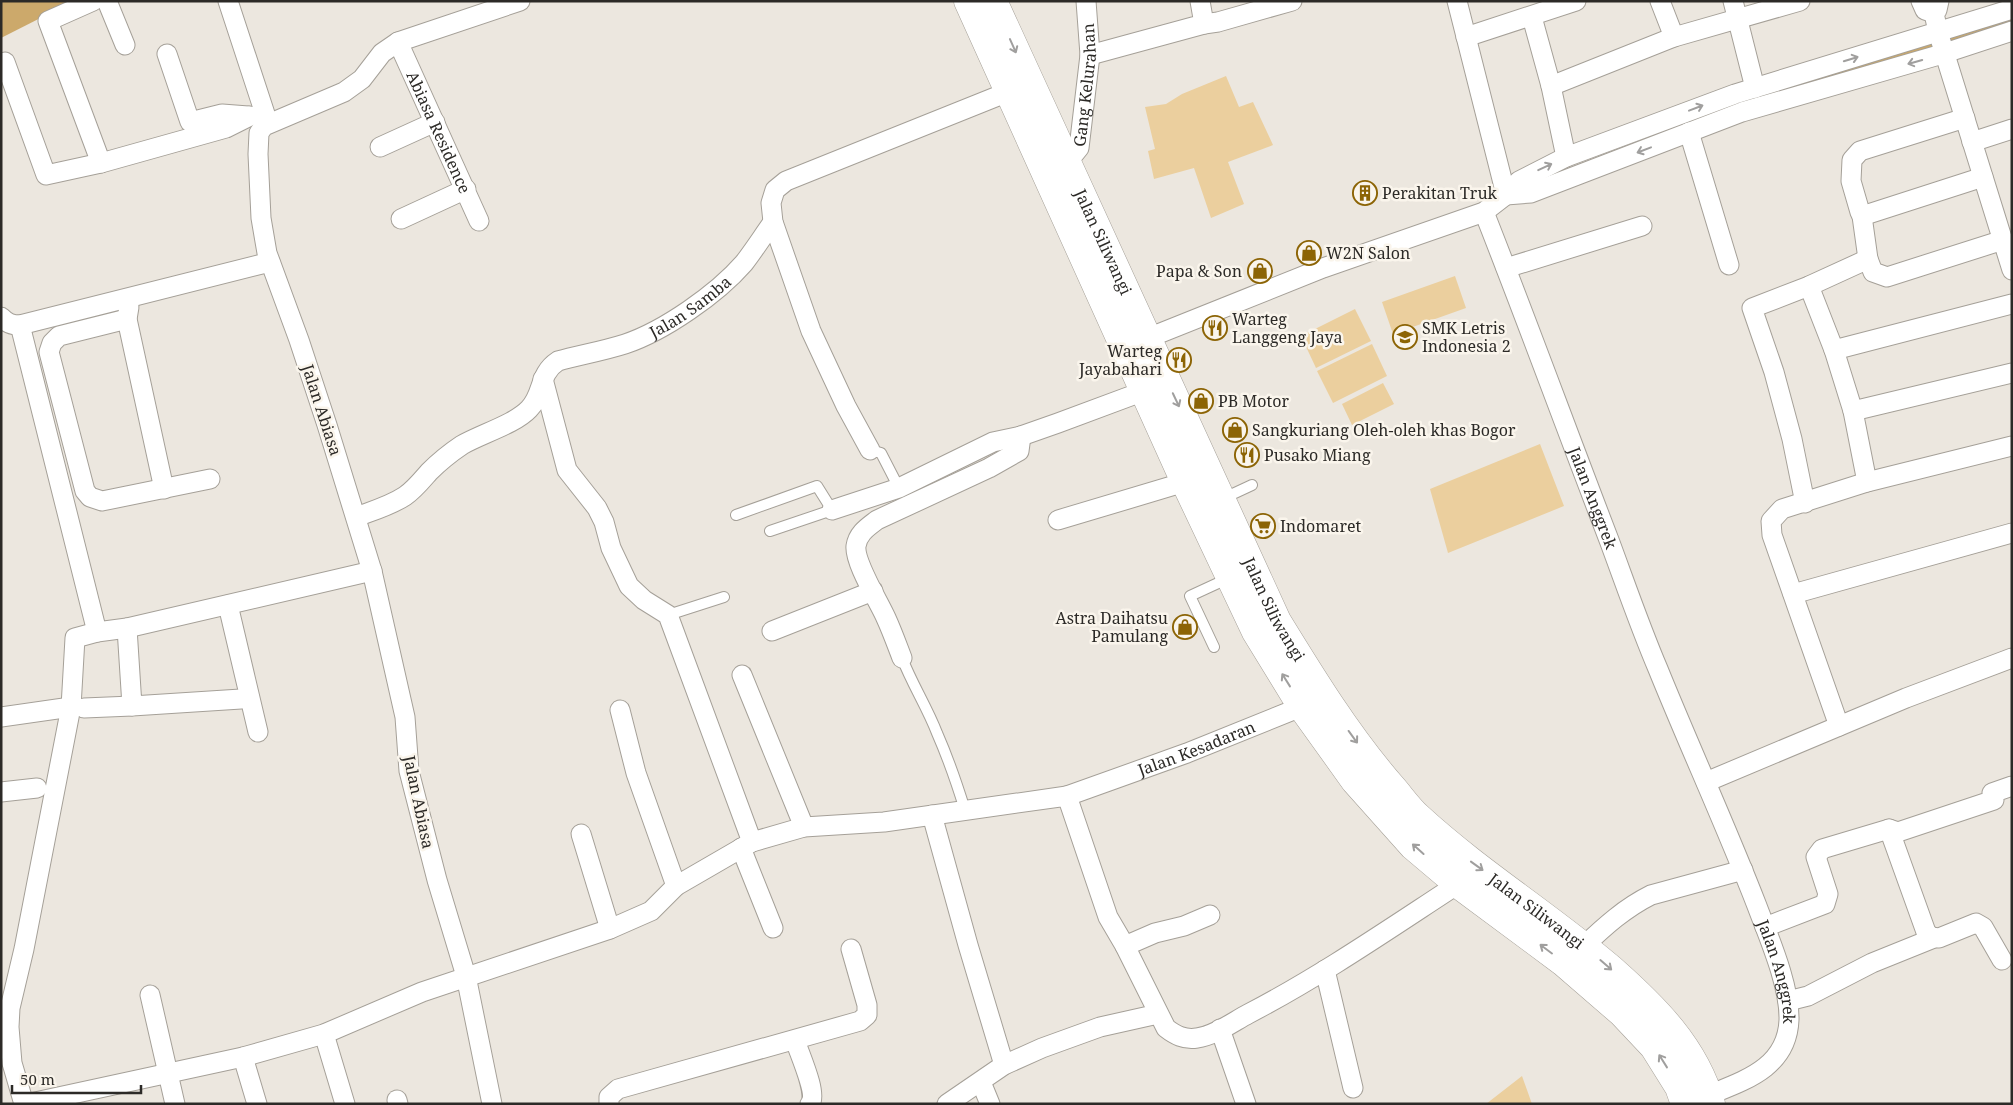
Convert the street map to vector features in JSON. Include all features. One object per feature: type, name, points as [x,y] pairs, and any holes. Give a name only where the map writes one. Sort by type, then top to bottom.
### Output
[{"type":"main road","name":"Jalan Siliwangi","points":[[968,1],[1185,482],[1256,632],[1313,702],[1417,816],[1466,858],[1584,946],[1636,990],[1669,1025],[1689,1053],[1701,1101]]},
{"type":"main road","name":"Jalan Siliwangi","points":[[993,1],[1313,702],[1355,781],[1413,846],[1458,884],[1564,962],[1622,1012],[1654,1047],[1679,1087],[1701,1101]]},
{"type":"street","points":[[93,1],[48,20],[101,163]]},
{"type":"street","points":[[107,1],[125,45]]},
{"type":"street","points":[[228,1],[268,123]]},
{"type":"street","points":[[167,54],[190,122],[222,114],[250,116],[268,123],[348,89],[362,79],[382,53],[398,42],[520,1]]},
{"type":"street","name":"Gang Kelurahan","points":[[1066,164],[1079,148],[1090,55],[1086,1]]},
{"type":"street","points":[[1200,1],[1204,24]]},
{"type":"street","points":[[1090,55],[1292,1]]},
{"type":"street","points":[[1457,1],[1506,195]]},
{"type":"street","points":[[1466,37],[1576,1]]},
{"type":"street","points":[[1660,1],[1674,37]]},
{"type":"street","points":[[1551,86],[1674,37],[1735,10],[1800,1]]},
{"type":"street","points":[[1931,5],[2012,270]]},
{"type":"street","points":[[1148,338],[1323,268],[1484,212],[1506,195],[1519,181],[1566,157],[1736,94],[2012,9]]},
{"type":"street","points":[[1735,10],[1756,88]]},
{"type":"street","points":[[1532,16],[1551,86],[1566,157]]},
{"type":"street","points":[[1506,195],[1531,193],[1742,112],[1945,54],[2012,31]]},
{"type":"street","name":"Abiasa Residence","points":[[398,42],[479,221]]},
{"type":"street","points":[[5,62],[46,175],[101,163],[226,128],[250,116]]},
{"type":"street","points":[[870,450],[846,406],[811,331],[773,222],[771,203],[775,190],[786,181],[1008,92]]},
{"type":"street","points":[[1736,94],[1742,112]]},
{"type":"street","points":[[1965,118],[1860,151],[1852,160],[1851,181],[1862,216],[1868,260],[1873,272],[1887,277],[2003,240]]},
{"type":"street","points":[[380,147],[435,122]]},
{"type":"street","name":"Jalan Abiasa","points":[[268,123],[259,133],[258,154],[261,218],[270,262],[299,340],[372,571],[405,717],[409,771],[437,880],[466,976],[492,1104]]},
{"type":"street","points":[[1972,142],[2012,129]]},
{"type":"street","points":[[1689,132],[1729,266]]},
{"type":"street","points":[[1862,216],[1983,177]]},
{"type":"street","points":[[401,219],[466,189]]},
{"type":"street","name":"Jalan Anggrek","points":[[1484,212],[1657,668],[1743,870],[1765,927],[1788,1002],[1789,1021],[1778,1055],[1766,1068],[1750,1078],[1701,1101]]},
{"type":"street","name":"Jalan Samba","points":[[356,518],[406,495],[446,456],[530,409],[536,399],[542,378],[550,367],[558,361],[624,344],[643,337],[671,322],[723,285],[744,262],[773,222]]},
{"type":"street","points":[[1506,268],[1642,226]]},
{"type":"street","points":[[1805,503],[1792,439],[1774,372],[1752,308],[1868,260]]},
{"type":"street","points":[[1,317],[13,325],[20,325],[270,262]]},
{"type":"street","points":[[1809,286],[1834,350],[1853,411],[1867,482]]},
{"type":"street","points":[[136,296],[129,303],[127,319],[164,489]]},
{"type":"street","points":[[1834,350],[2012,304]]},
{"type":"street","points":[[127,319],[59,336],[52,343],[49,352],[85,491],[90,497],[102,501],[210,479]]},
{"type":"street","points":[[20,325],[97,632]]},
{"type":"street","points":[[1853,411],[2012,373]]},
{"type":"street","points":[[542,378],[567,470],[597,508],[604,522],[611,548],[629,586],[644,600],[668,616],[773,928]]},
{"type":"street","points":[[832,510],[899,488],[993,442],[1021,436],[1144,391]]},
{"type":"street","points":[[902,658],[858,560],[856,548],[858,537],[865,529],[878,520],[989,468],[1018,452],[1021,436]]},
{"type":"street","points":[[1839,726],[1772,535],[1771,521],[1782,509],[1867,482],[2012,446]]},
{"type":"street","points":[[1058,520],[1185,482]]},
{"type":"street","points":[[1793,594],[2012,533]]},
{"type":"street","points":[[25,1104],[12,1063],[9,1027],[10,1008],[77,707],[75,638],[97,632],[128,633],[225,611],[372,571]]},
{"type":"street","points":[[772,631],[873,591]]},
{"type":"street","points":[[225,611],[258,732]]},
{"type":"street","points":[[128,633],[132,706]]},
{"type":"street","points":[[1706,782],[1950,681],[2012,658]]},
{"type":"street","points":[[742,675],[804,827]]},
{"type":"street","points":[[1,716],[77,707],[132,706],[240,699]]},
{"type":"street","name":"Jalan Kesadaran","points":[[25,1104],[243,1057],[324,1034],[422,992],[610,929],[651,911],[676,886],[746,845],[804,827],[884,822],[1066,796],[1186,753],[1313,702]]},
{"type":"street","points":[[620,710],[636,773],[676,886]]},
{"type":"street","points":[[1765,927],[1825,904],[1828,894],[1816,857],[1822,849],[1889,829],[1898,832],[1994,800],[1992,793],[2012,786]]},
{"type":"street","points":[[1,792],[37,788]]},
{"type":"street","points":[[1066,796],[1108,917],[1125,946],[1166,1028],[1185,1038],[1198,1038],[1220,1029],[1325,970],[1458,884]]},
{"type":"street","points":[[932,815],[1004,1065]]},
{"type":"street","points":[[1889,829],[1926,932],[1934,938]]},
{"type":"street","points":[[581,834],[610,929]]},
{"type":"street","points":[[1584,946],[1608,923],[1644,899],[1743,870]]},
{"type":"street","points":[[1125,946],[1154,933],[1191,924],[1210,915]]},
{"type":"street","points":[[1788,1002],[1808,996],[1872,963],[1976,923],[1983,928],[2002,960]]},
{"type":"street","points":[[609,1104],[609,1097],[618,1089],[860,1022],[867,1016],[867,1005],[851,949]]},
{"type":"street","points":[[1325,970],[1353,1088]]},
{"type":"street","points":[[150,995],[175,1104]]},
{"type":"street","points":[[947,1104],[1004,1065],[1042,1048],[1100,1027],[1158,1014]]},
{"type":"street","points":[[1220,1029],[1246,1104]]},
{"type":"street","points":[[324,1034],[345,1104]]},
{"type":"street","points":[[795,1040],[812,1092],[810,1104]]},
{"type":"street","points":[[243,1057],[257,1104]]},
{"type":"street","points":[[981,1082],[990,1104]]},
{"type":"lane","points":[[870,450],[881,453],[899,488]]},
{"type":"lane","points":[[1221,499],[1252,485]]},
{"type":"lane","points":[[736,515],[817,486],[832,510],[770,531]]},
{"type":"lane","points":[[1214,647],[1190,596],[1230,577]]},
{"type":"lane","points":[[668,616],[724,597]]},
{"type":"lane","points":[[902,658],[912,684],[937,731],[951,766],[965,810]]},
{"type":"shaded area","points":[[1,1],[69,1],[70,3],[1,38]]},
{"type":"shaded area","points":[[1226,76],[1239,107],[1253,102],[1273,145],[1228,162],[1244,204],[1211,218],[1194,168],[1154,179],[1148,151],[1155,149],[1145,107],[1166,104],[1182,94]]},
{"type":"shaded area","points":[[1455,276],[1466,308],[1393,334],[1382,302]]},
{"type":"shaded area","points":[[1355,309],[1371,341],[1316,368],[1301,336]]},
{"type":"shaded area","points":[[1372,344],[1387,376],[1333,403],[1317,371]]},
{"type":"shaded area","points":[[1383,383],[1394,404],[1352,425],[1342,404]]},
{"type":"shaded area","points":[[1540,444],[1564,506],[1448,553],[1430,489]]},
{"type":"shaded area","points":[[1522,1076],[1532,1104],[1486,1104]]},
{"type":"waterway","points":[[1804,82],[1924,49],[2012,20]]},
{"type":"place","name":"Perakitan Truk","points":[[1365,193]]},
{"type":"place","name":"W2N Salon","points":[[1309,253]]},
{"type":"place","name":"Papa & Son","points":[[1260,271]]},
{"type":"place","name":"Warteg Langgeng Jaya","points":[[1215,328]]},
{"type":"place","name":"SMK Letris Indonesia 2","points":[[1405,337]]},
{"type":"place","name":"Warteg Jayabahari","points":[[1179,360]]},
{"type":"place","name":"PB Motor","points":[[1201,401]]},
{"type":"place","name":"Sangkuriang Oleh-oleh khas Bogor","points":[[1235,430]]},
{"type":"place","name":"Pusako Miang","points":[[1247,455]]},
{"type":"place","name":"Indomaret","points":[[1263,526]]},
{"type":"place","name":"Astra Daihatsu Pamulang","points":[[1185,627]]}]
